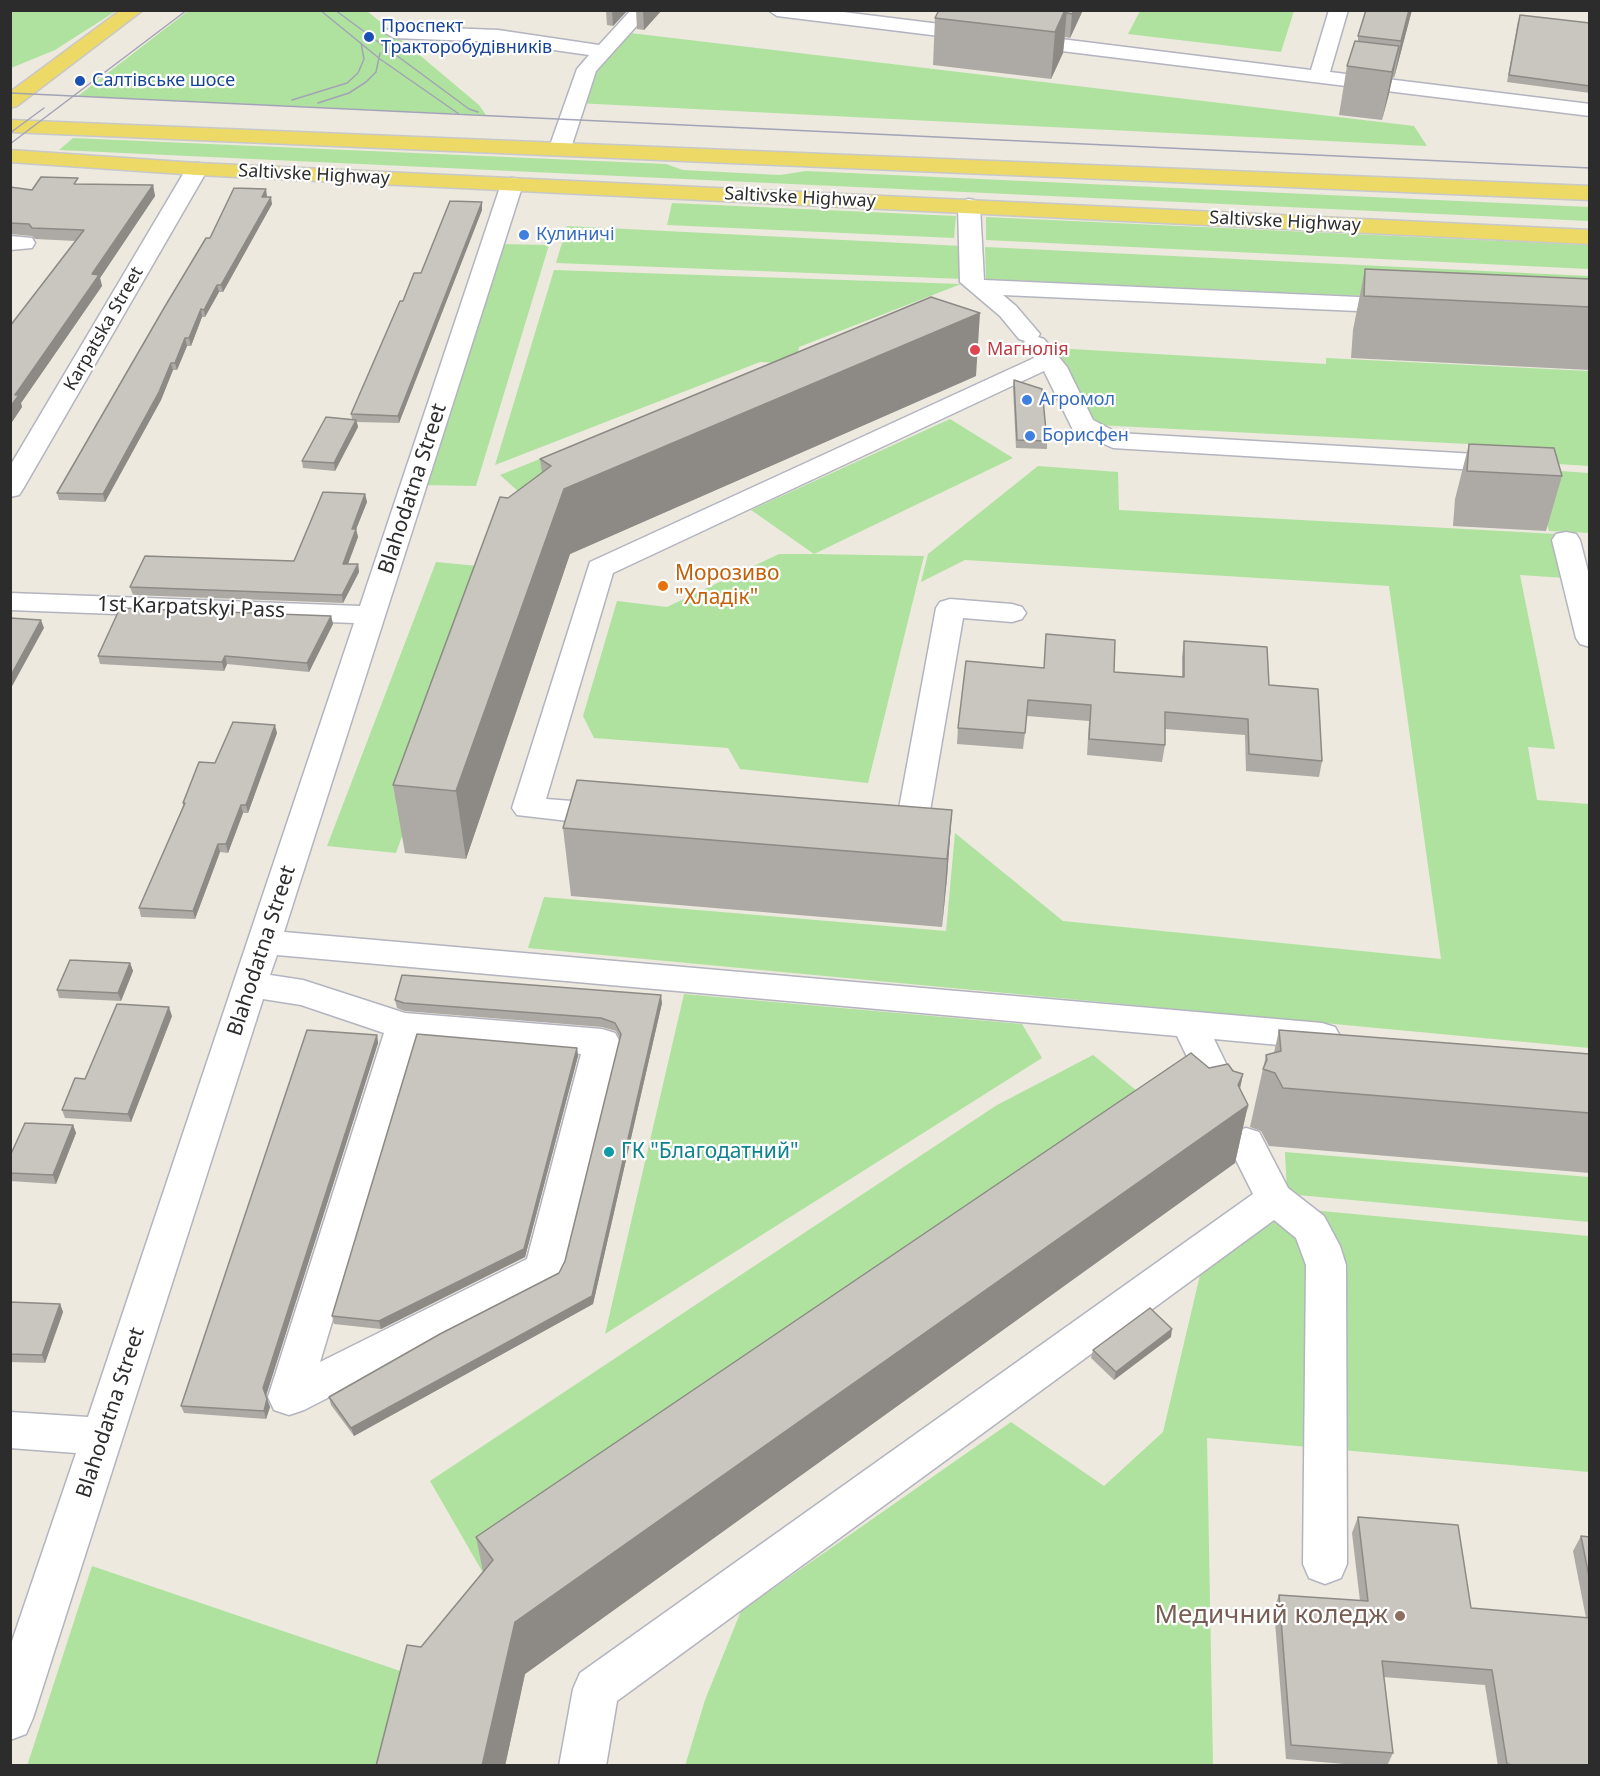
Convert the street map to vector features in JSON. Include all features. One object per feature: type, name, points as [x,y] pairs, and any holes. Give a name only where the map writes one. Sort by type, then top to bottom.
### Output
[{"type":"main road","points":[[10,102],[134,10]]},
{"type":"main road","name":"Saltivske Highway","points":[[10,126],[1590,193]]},
{"type":"main road","name":"Saltivske Highway","points":[[10,156],[197,169],[1590,237]]},
{"type":"street","points":[[560,148],[587,69],[642,10]]},
{"type":"street","points":[[777,10],[1590,110]]},
{"type":"street","points":[[1319,75],[1339,10]]},
{"type":"street","points":[[394,32],[498,36],[603,51]]},
{"type":"street","name":"Karpatska Street","points":[[10,489],[197,169]]},
{"type":"street","name":"Blahodatna Street","points":[[10,1718],[512,184]]},
{"type":"street","points":[[969,206],[972,282],[1008,311],[1038,346],[1058,372],[1082,425],[1097,435],[1117,441],[1530,465]]},
{"type":"street","points":[[977,287],[1425,307]]},
{"type":"street","points":[[635,817],[528,808],[600,568],[1038,346]]},
{"type":"street","points":[[1566,540],[1590,638]]},
{"type":"street","name":"1st Karpatskyi Pass","points":[[10,601],[372,615]]},
{"type":"street","points":[[873,837],[909,840],[950,608],[1012,613]]},
{"type":"street","points":[[264,942],[1354,1039]]},
{"type":"street","points":[[250,986],[303,993],[404,1026],[602,1042],[544,1269],[289,1397],[404,1026]]},
{"type":"street","points":[[1189,1024],[1274,1199],[1310,1227],[1325,1260],[1325,1564]]},
{"type":"street","points":[[582,1766],[596,1689],[1274,1199]]},
{"type":"street","points":[[10,1430],[103,1437]]},
{"type":"green space","points":[[366,10],[479,105],[486,115],[78,96],[188,11]]},
{"type":"green space","points":[[1140,10],[1294,11],[1281,52],[1128,34]]},
{"type":"green space","points":[[10,11],[116,11],[55,50],[11,68]]},
{"type":"green space","points":[[622,32],[1414,126],[1427,146],[576,103],[587,69]]},
{"type":"green space","points":[[73,138],[666,164],[683,170],[780,175],[806,171],[1589,207],[1589,221],[59,150]]},
{"type":"green space","points":[[672,203],[956,216],[954,238],[667,225]]},
{"type":"green space","points":[[986,217],[1589,245],[1589,269],[986,240]]},
{"type":"green space","points":[[567,226],[962,246],[963,279],[556,263]]},
{"type":"green space","points":[[500,244],[549,245],[476,486],[424,485]]},
{"type":"green space","points":[[985,247],[1589,276],[1589,306],[986,279]]},
{"type":"green space","points":[[554,270],[961,284],[799,347],[797,356],[548,518],[500,475],[779,363],[760,362],[495,465]]},
{"type":"green space","points":[[1055,348],[1326,364],[1326,358],[1589,371],[1589,466],[1511,461],[1507,446],[1097,425]]},
{"type":"green space","points":[[950,419],[1013,458],[814,554],[751,510]]},
{"type":"green space","points":[[1038,466],[1118,472],[1119,510],[1556,534],[1565,578],[1520,575],[1555,749],[1528,747],[1537,800],[1589,804],[1589,1048],[528,948],[544,897],[946,931],[955,833],[1063,921],[1441,959],[1389,586],[965,560],[921,582],[928,554]]},
{"type":"green space","points":[[1532,469],[1589,473],[1589,533],[1549,531]]},
{"type":"green space","points":[[779,554],[924,556],[868,783],[740,769],[728,748],[594,738],[583,716],[617,601],[667,607]]},
{"type":"green space","points":[[436,562],[499,568],[396,853],[327,846]]},
{"type":"green space","points":[[684,994],[1022,1024],[1042,1058],[605,1334]]},
{"type":"green space","points":[[1093,1055],[1164,1113],[486,1578],[430,1481],[997,1105]]},
{"type":"green space","points":[[1285,1152],[1589,1177],[1589,1222],[1287,1194]]},
{"type":"green space","points":[[1300,1209],[1589,1236],[1589,1472],[1207,1438],[1213,1765],[685,1766],[705,1700],[741,1611],[1011,1422],[1104,1486],[1163,1432],[1200,1275],[1275,1220]]},
{"type":"green space","points":[[92,1566],[415,1676],[392,1765],[27,1766]]},
{"type":"building","points":[[939,10],[1065,10],[1055,32],[935,18]]},
{"type":"building","points":[[1366,10],[1409,10],[1401,41],[1358,36]]},
{"type":"building","points":[[1520,15],[1590,23],[1590,86],[1509,75]]},
{"type":"building","points":[[1355,41],[1399,46],[1392,72],[1347,66]]},
{"type":"building","points":[[41,177],[78,178],[74,184],[153,185],[92,274],[99,275],[15,395],[19,395],[10,407],[10,326],[84,230],[32,228],[29,224],[10,223],[10,187],[32,190]]},
{"type":"building","points":[[234,188],[266,189],[262,197],[271,197],[221,285],[217,285],[204,310],[201,309],[189,338],[185,338],[175,363],[171,363],[159,392],[103,494],[57,493],[206,238],[210,238]]},
{"type":"building","points":[[450,201],[482,202],[398,416],[351,414],[400,301],[403,301],[414,273],[421,273]]},
{"type":"building","points":[[1365,269],[1590,279],[1590,307],[1364,296]]},
{"type":"building","points":[[931,297],[980,313],[564,489],[456,791],[393,785],[500,497],[508,498],[551,466],[540,459]]},
{"type":"building","points":[[1014,380],[1042,389],[1047,441],[1017,440]]},
{"type":"building","points":[[326,417],[356,420],[334,463],[302,461]]},
{"type":"building","points":[[1469,444],[1554,448],[1562,476],[1467,471]]},
{"type":"building","points":[[323,492],[365,494],[352,529],[356,529],[343,564],[358,564],[342,595],[130,587],[145,556],[294,561]]},
{"type":"building","points":[[120,608],[331,616],[307,663],[225,656],[222,662],[98,656]]},
{"type":"building","points":[[10,618],[41,620],[10,677]]},
{"type":"building","points":[[1046,634],[1115,640],[1114,672],[1184,677],[1184,641],[1267,647],[1269,685],[1318,689],[1322,761],[1249,754],[1248,719],[1165,712],[1165,745],[1089,739],[1091,705],[1028,700],[1025,733],[958,728],[966,661],[1044,668]]},
{"type":"building","points":[[233,722],[275,725],[246,805],[241,805],[226,844],[218,844],[193,911],[139,908],[185,803],[183,803],[199,762],[215,763]]},
{"type":"building","points":[[577,780],[952,810],[947,859],[563,828]]},
{"type":"building","points":[[70,960],[130,963],[118,993],[57,990]]},
{"type":"building","name":"ГК \"Благодатний\"","points":[[402,975],[661,995],[592,1296],[351,1428],[329,1397],[440,1334],[559,1273],[565,1261],[621,1034],[615,1023],[601,1018],[404,1003],[395,1000]]},
{"type":"building","points":[[117,1004],[169,1007],[128,1114],[62,1110],[75,1078],[85,1079]]},
{"type":"building","points":[[307,1030],[377,1035],[263,1388],[267,1399],[264,1411],[181,1406]]},
{"type":"building","points":[[1279,1030],[1590,1054],[1590,1113],[1283,1088],[1275,1073],[1263,1069],[1267,1060],[1266,1055],[1281,1051]]},
{"type":"building","points":[[417,1034],[577,1048],[524,1249],[379,1321],[332,1316]]},
{"type":"building","points":[[1191,1053],[1209,1068],[1228,1064],[1233,1071],[1243,1074],[1238,1085],[1248,1105],[515,1622],[482,1766],[376,1766],[407,1645],[421,1647],[493,1560],[476,1537]]},
{"type":"building","points":[[25,1123],[73,1125],[53,1175],[10,1173],[10,1156]]},
{"type":"building","points":[[10,1302],[60,1304],[42,1355],[10,1354]]},
{"type":"building","points":[[1150,1308],[1172,1329],[1116,1372],[1093,1350]]},
{"type":"building","points":[[1358,1517],[1458,1525],[1471,1608],[1590,1618],[1590,1766],[1507,1764],[1492,1670],[1382,1661],[1393,1753],[1291,1745],[1279,1595],[1368,1601]]},
{"type":"building","points":[[1581,1536],[1590,1537],[1590,1582]]},
{"type":"tram line","points":[[73,96],[187,10]]},
{"type":"tram line","points":[[320,10],[361,44]]},
{"type":"tram line","points":[[335,10],[469,109],[478,112]]},
{"type":"tram line","points":[[292,100],[347,83],[358,73],[364,59],[361,44]]},
{"type":"tram line","points":[[361,44],[379,58]]},
{"type":"tram line","points":[[379,58],[380,53]]},
{"type":"tram line","points":[[318,103],[349,93],[366,82],[376,72],[379,58]]},
{"type":"tram line","points":[[379,58],[459,114]]},
{"type":"tram line","points":[[10,93],[73,96]]},
{"type":"tram line","points":[[10,144],[73,96]]},
{"type":"tram line","points":[[73,96],[1590,168]]},
{"type":"tram line","points":[[10,133],[44,108]]},
{"type":"place","name":"Проспект Тракторобудівників","points":[[369,37]]},
{"type":"place","name":"Салтівське шосе","points":[[80,81]]},
{"type":"place","name":"Кулиничі","points":[[524,235]]},
{"type":"place","name":"Магнолія","points":[[975,350]]},
{"type":"place","name":"Агромол","points":[[1027,400]]},
{"type":"place","name":"Борисфен","points":[[1030,436]]},
{"type":"place","name":"Морозиво \"Хладік\"","points":[[663,586]]},
{"type":"place","name":"ГК \"Благодатний\"","points":[[609,1152]]},
{"type":"place","name":"Медичний коледж","points":[[1400,1616]]}]
